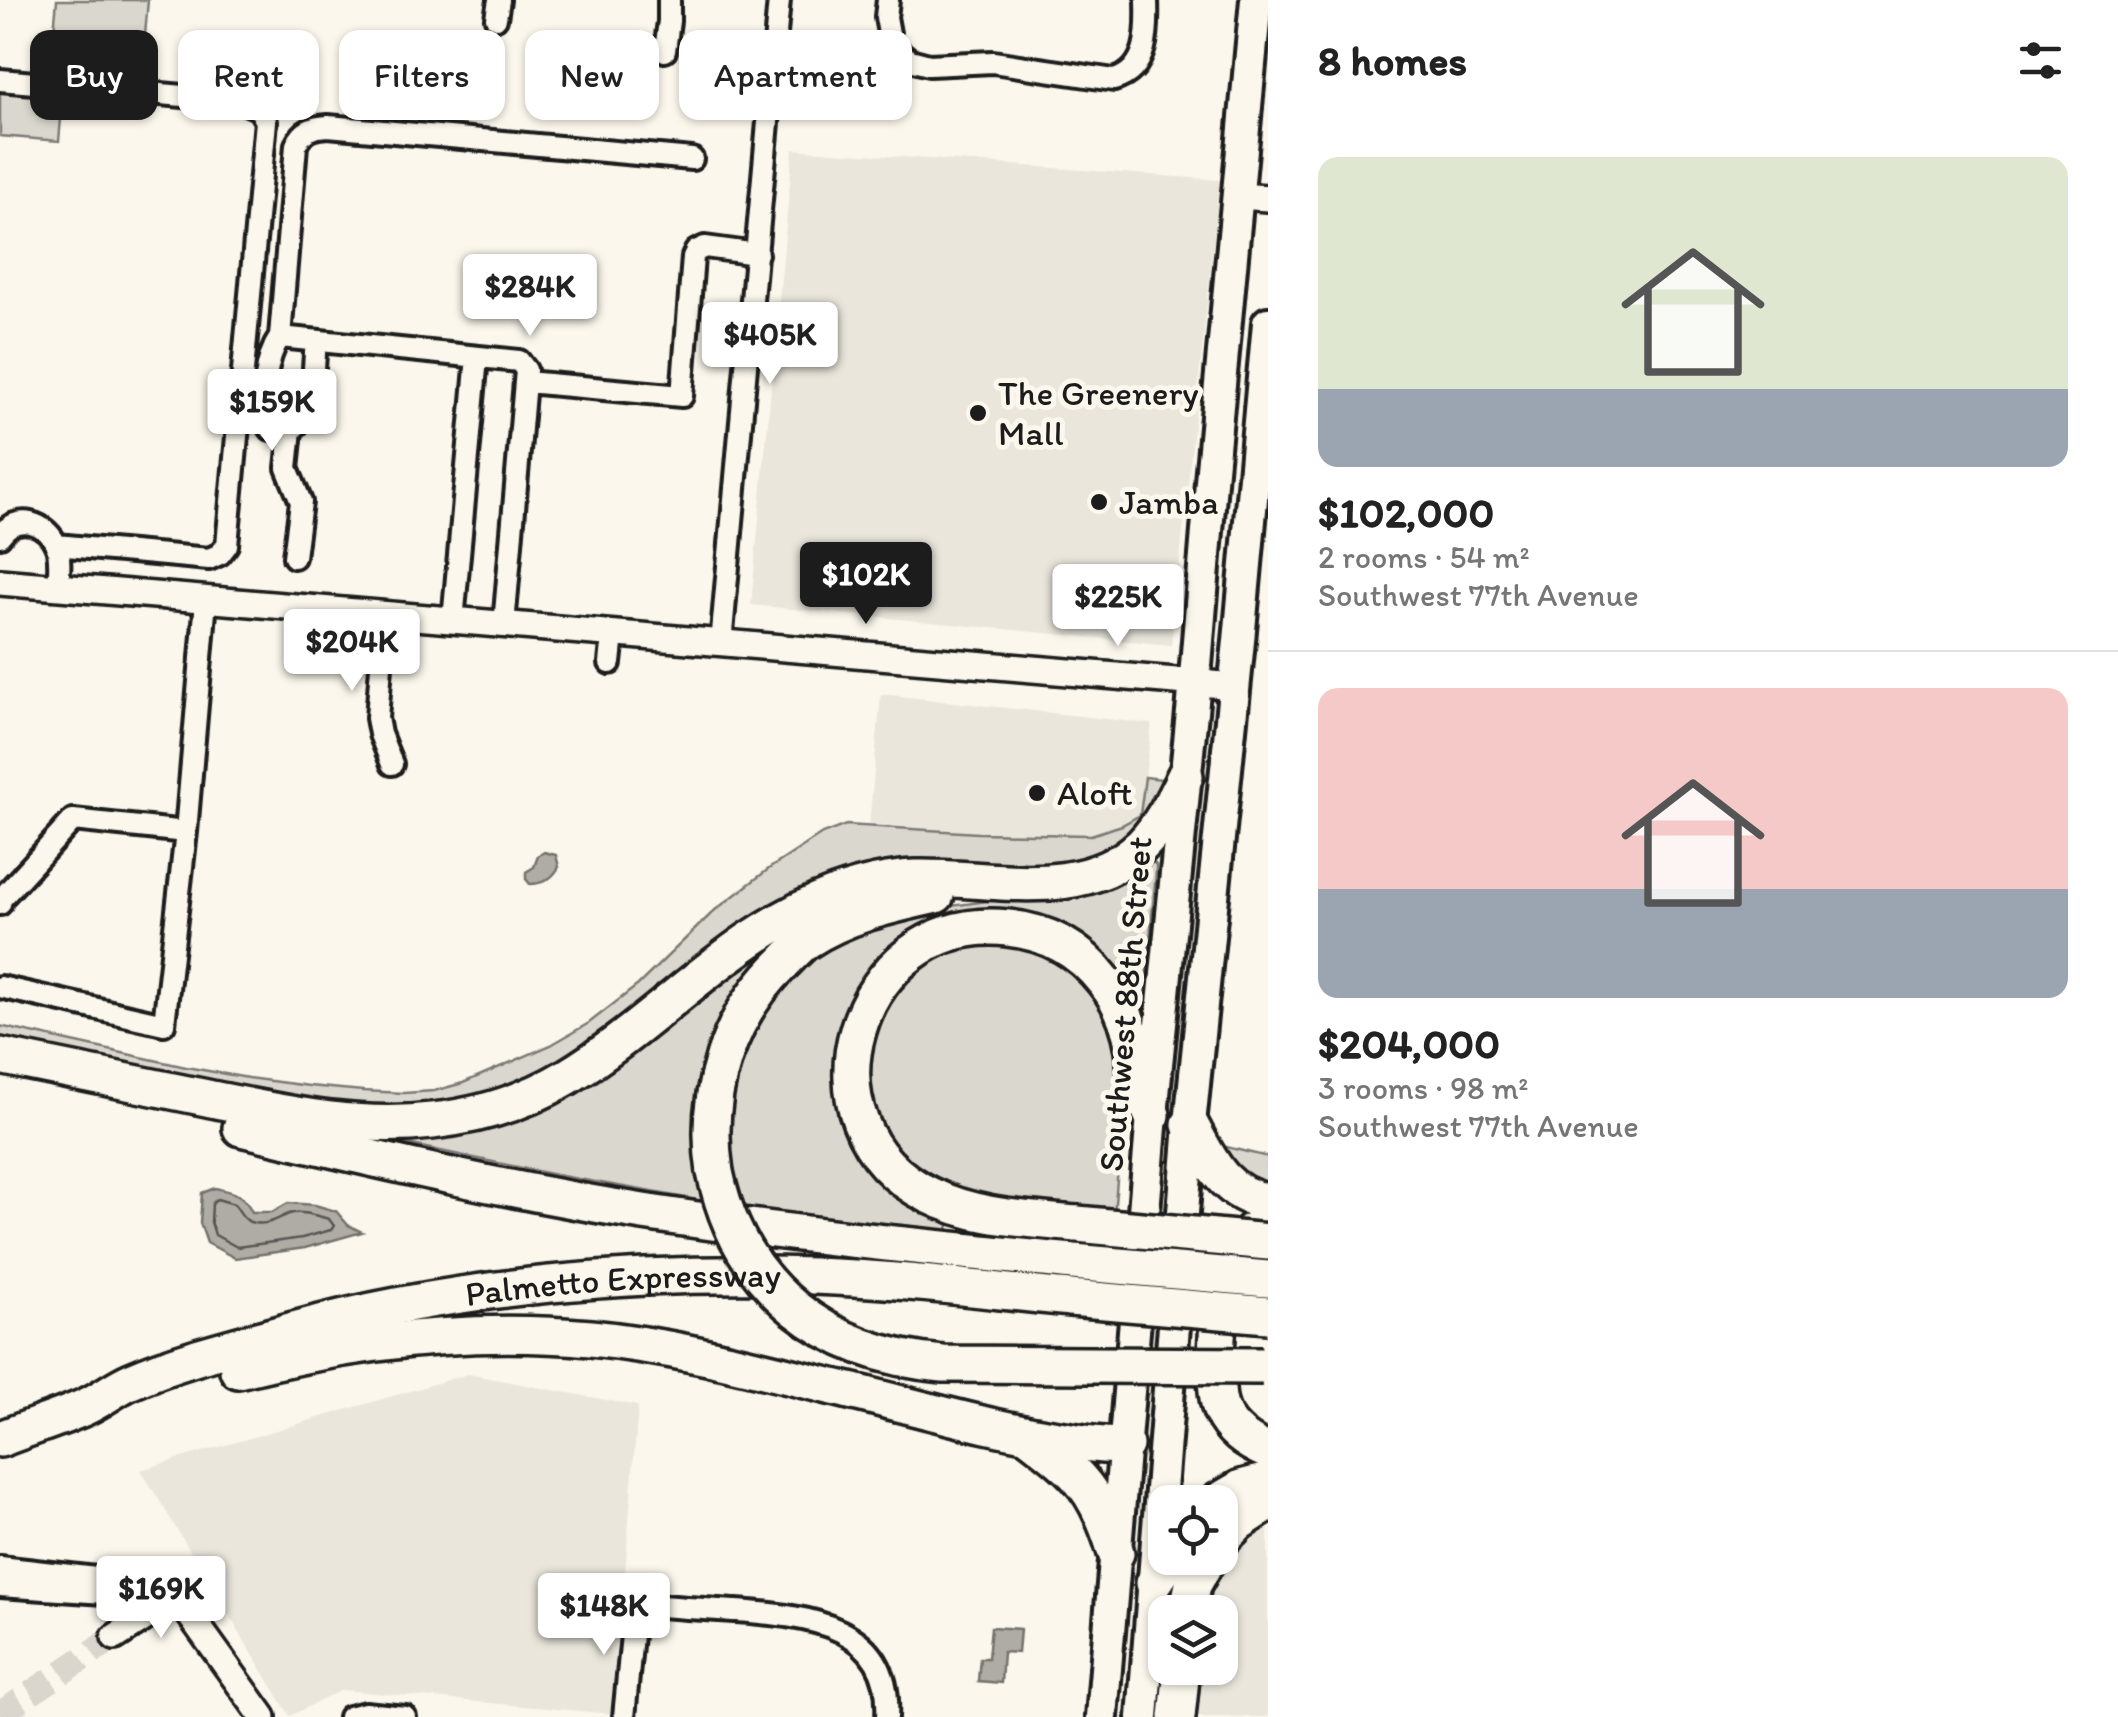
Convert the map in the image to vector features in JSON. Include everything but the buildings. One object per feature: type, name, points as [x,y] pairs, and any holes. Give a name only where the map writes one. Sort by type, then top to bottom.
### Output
[{"type":"highway","points":[[0,1056],[322,1120],[400,1124],[450,1119],[524,1098],[566,1078],[754,936],[801,909],[852,890],[910,878],[1048,881],[1100,872],[1139,847],[1158,825],[1185,776]]},
{"type":"highway","points":[[990,882],[855,916],[804,942],[748,1003],[722,1062],[712,1119],[715,1172],[723,1204],[739,1240],[765,1279],[814,1323],[851,1344],[895,1358],[943,1364],[1265,1366]]},
{"type":"highway","points":[[1152,1115],[1137,1080],[1129,1028],[1116,998],[1087,962],[1060,942],[1032,932],[988,926],[960,930],[908,955],[875,990],[854,1042],[852,1087],[866,1134],[883,1160],[908,1182],[946,1202],[993,1215],[1268,1242]]},
{"type":"highway","name":"Palmetto Expressway","points":[[0,1072],[584,1202],[792,1233],[1268,1280]]},
{"type":"highway","points":[[1190,1124],[1227,1182],[1245,1196],[1268,1202]]},
{"type":"highway","points":[[1268,1222],[1251,1231],[1230,1257],[1223,1285],[1216,1378],[1217,1399],[1229,1424],[1253,1445],[1268,1451]]},
{"type":"highway","name":"Palmetto Expressway","points":[[0,1439],[86,1407],[130,1382],[294,1330],[420,1303],[528,1288],[664,1276],[788,1275],[1268,1315]]},
{"type":"highway","points":[[86,1407],[136,1398],[278,1360],[344,1348],[441,1338],[552,1336],[621,1342],[695,1355],[1030,1436],[1097,1446],[1125,1445]]},
{"type":"highway","points":[[1030,1436],[1086,1484],[1100,1508],[1116,1552]]},
{"type":"highway","points":[[1238,1490],[1268,1482]]},
{"type":"highway","points":[[1238,1523],[1268,1503]]},
{"type":"highway","points":[[1178,1717],[1181,1685]]},
{"type":"main road","name":"Southwest 88th Street","points":[[1102,1717],[1152,1115],[1194,683],[1253,197],[1256,0]]},
{"type":"main road","points":[[1165,1485],[1190,1124],[1268,323]]},
{"type":"main road","points":[[1125,1445],[1140,1441],[1167,1420]]},
{"type":"main road","points":[[1143,1717],[1161,1575]]},
{"type":"street","points":[[665,50],[669,0]]},
{"type":"street","points":[[721,644],[780,0]]},
{"type":"street","points":[[888,0],[888,29],[895,48],[910,60],[929,65],[993,62],[1114,80],[1134,71],[1144,46],[1146,0]]},
{"type":"street","points":[[0,80],[241,101],[259,109],[266,121],[227,545],[209,559],[56,545]]},
{"type":"street","points":[[316,341],[306,411],[298,426],[291,430],[271,428],[264,421],[266,384],[271,350],[280,337],[296,145],[314,127],[692,159]]},
{"type":"street","points":[[526,382],[682,396],[696,251],[705,248],[756,254]]},
{"type":"street","points":[[280,337],[519,361],[526,370],[526,382],[504,625]]},
{"type":"street","points":[[454,621],[477,357]]},
{"type":"street","points":[[291,430],[288,468],[300,502],[294,558]]},
{"type":"street","points":[[1,532],[22,521],[46,532],[60,558],[58,588]]},
{"type":"street","points":[[0,582],[1235,686]]},
{"type":"street","points":[[0,988],[164,1024],[206,600]]},
{"type":"street","points":[[385,615],[377,718],[392,764]]},
{"type":"street","points":[[610,663],[613,634]]},
{"type":"street","points":[[0,904],[73,820],[186,832]]},
{"type":"street","points":[[0,1568],[140,1583],[177,1597],[263,1717]]},
{"type":"street","points":[[0,1586],[177,1597]]},
{"type":"street","points":[[116,1637],[177,1597]]},
{"type":"street","points":[[624,1717],[634,1604],[784,1614],[833,1627],[861,1644],[876,1662],[888,1699],[887,1717]]},
{"type":"street","points":[[349,1717],[365,1713],[405,1717]]},
{"type":"shaded area","points":[[57,0],[148,0],[145,30],[54,30]]},
{"type":"shaded area","points":[[0,90],[30,93],[30,120],[61,120],[59,141],[0,136]]},
{"type":"shaded area","points":[[793,149],[1220,180],[1171,645],[751,605]]},
{"type":"shaded area","points":[[881,694],[1152,724],[1140,814],[1122,825],[1091,835],[869,826]]},
{"type":"shaded area","points":[[1145,777],[1162,779],[1157,796],[1129,837],[1084,867],[894,867],[549,1073],[446,1106],[326,1107],[0,1041],[0,1026],[248,1078],[363,1091],[434,1091],[463,1083],[551,1045],[589,1023],[638,985],[714,911],[822,834],[846,825],[1091,835],[1140,815]]},
{"type":"shaded area","points":[[1147,856],[1156,865],[1156,872],[1142,1026],[1060,935],[910,942],[843,1086],[950,1216],[948,1231],[739,1208],[731,1180],[726,1130],[743,1044],[773,994],[815,955],[839,939],[922,910],[1002,899]]},
{"type":"shaded area","points":[[805,919],[752,977],[709,1202],[369,1136],[453,1132]]},
{"type":"shaded area","points":[[1011,939],[1079,969],[1116,1030],[1125,1086],[1114,1215],[997,1203],[940,1187],[886,1142],[864,1076],[883,1000],[941,949]]},
{"type":"shaded area","points":[[1218,1145],[1268,1157],[1268,1192],[1254,1191]]},
{"type":"shaded area","points":[[468,1374],[638,1406],[614,1714],[342,1690],[290,1716],[141,1470]]},
{"type":"shaded area","points":[[1268,1525],[1268,1717],[1192,1717],[1194,1685],[1238,1685],[1238,1595],[1206,1595],[1213,1575],[1238,1575],[1238,1542]]},
{"type":"water","points":[[544,852],[556,855],[559,867],[547,880],[530,884],[526,872]]},
{"type":"water","points":[[215,1188],[238,1195],[252,1212],[272,1212],[288,1203],[336,1211],[348,1225],[362,1232],[305,1248],[235,1258],[207,1243],[200,1223],[202,1193]]},
{"type":"water","points":[[991,1627],[1020,1629],[1018,1653],[1003,1652],[1001,1683],[978,1681],[980,1658],[988,1658]]},
{"type":"tunnel","points":[[0,1714],[115,1637]]},
{"type":"place","name":"The Greenery Mall","points":[[978,413]]},
{"type":"place","name":"Jamba","points":[[1099,502]]},
{"type":"place","name":"Aloft","points":[[1037,793]]}]
